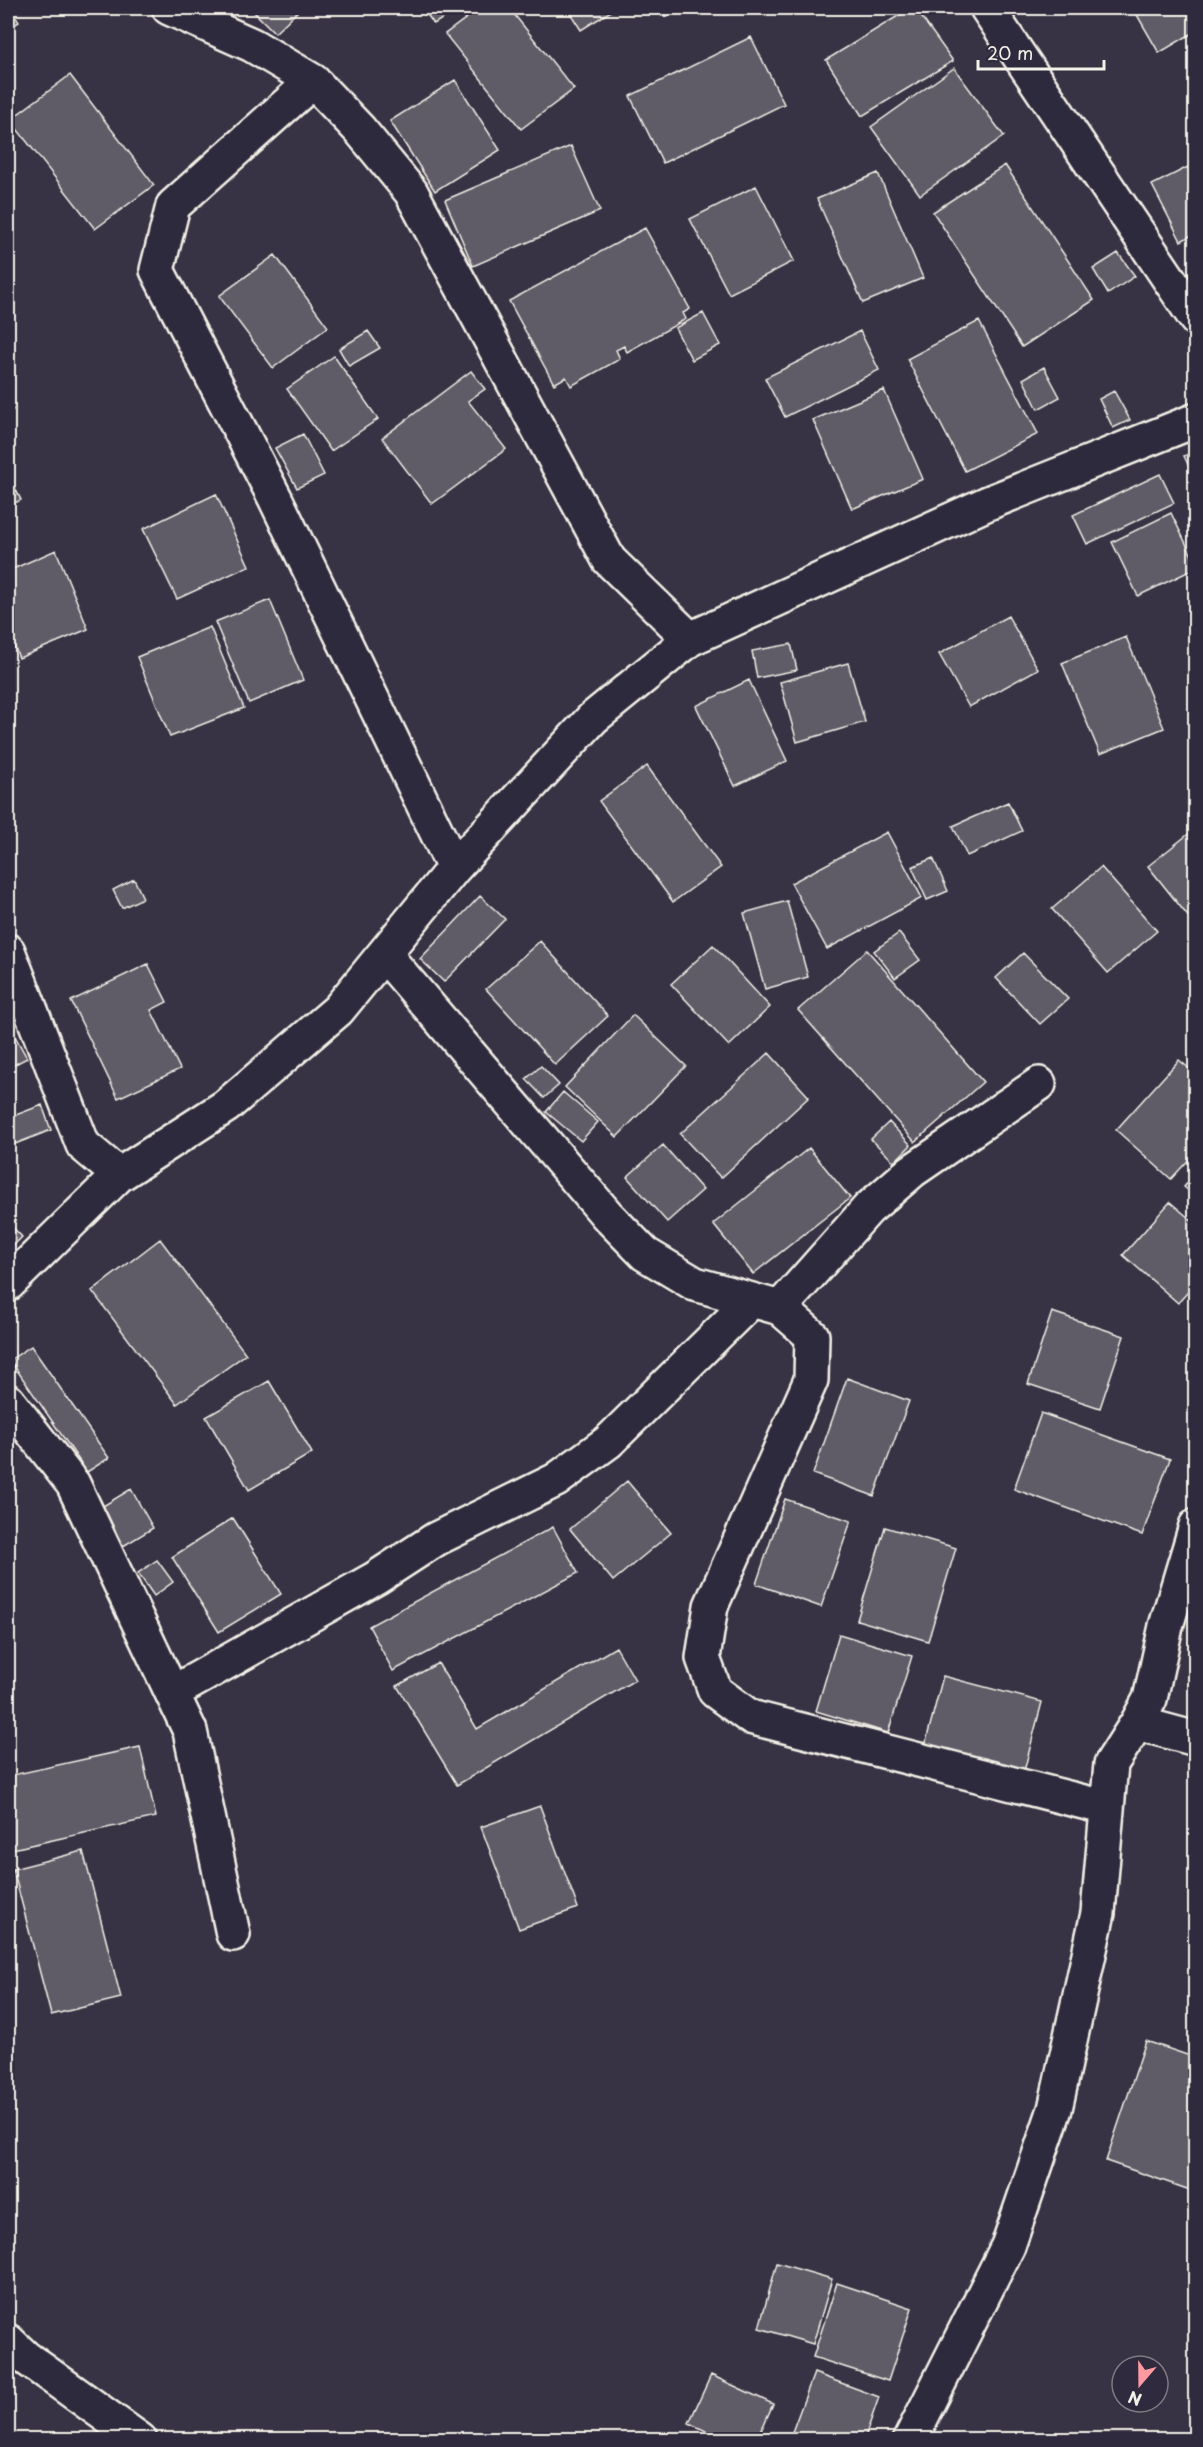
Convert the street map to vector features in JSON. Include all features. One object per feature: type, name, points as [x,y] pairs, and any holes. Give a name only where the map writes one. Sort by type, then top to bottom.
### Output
[{"type":"street","points":[[169,8],[252,45],[313,81],[360,130],[411,192],[609,560],[690,639]]},
{"type":"street","points":[[987,8],[1044,89],[1196,320]]},
{"type":"street","points":[[313,81],[173,206],[158,270],[275,498],[454,868]]},
{"type":"street","points":[[8,1284],[118,1175],[226,1106],[338,1010],[454,868],[593,718],[690,639],[988,503],[1196,420]]},
{"type":"street","points":[[8,951],[83,1145],[118,1175]]},
{"type":"street","points":[[385,955],[607,1215],[645,1254],[694,1284],[766,1304],[812,1336],[811,1380],[711,1606],[703,1658],[715,1691],[750,1717],[1107,1808]]},
{"type":"street","points":[[172,1693],[376,1578],[436,1539],[556,1480],[608,1442],[766,1304],[912,1171],[1039,1084]]},
{"type":"street","points":[[8,1401],[72,1485],[190,1731],[233,1934]]},
{"type":"street","points":[[910,2439],[1008,2246],[1054,2109],[1098,1913],[1111,1764],[1149,1700],[1167,1626],[1196,1526]]},
{"type":"street","points":[[1137,1723],[1196,1739]]},
{"type":"street","points":[[8,2341],[26,2358],[140,2439]]},
{"type":"building","points":[[8,8],[19,22],[8,29]]},
{"type":"building","points":[[250,8],[301,8],[275,33]]},
{"type":"building","points":[[422,8],[459,8],[434,24]]},
{"type":"building","points":[[480,8],[509,8],[574,89],[521,129],[445,34]]},
{"type":"building","points":[[567,8],[616,8],[581,30]]},
{"type":"building","points":[[659,8],[679,8],[665,17]]},
{"type":"building","points":[[911,8],[915,8],[953,61],[862,116],[826,60]]},
{"type":"building","points":[[1133,8],[1196,8],[1196,31],[1159,53]]},
{"type":"building","points":[[751,37],[784,104],[663,163],[630,96]]},
{"type":"building","points":[[954,68],[1004,136],[920,195],[871,127]]},
{"type":"building","points":[[70,75],[154,185],[95,229],[10,120]]},
{"type":"building","points":[[455,80],[500,150],[435,191],[390,121]]},
{"type":"building","points":[[571,146],[600,211],[473,266],[445,200]]},
{"type":"building","points":[[1196,163],[1196,233],[1181,241],[1152,185]]},
{"type":"building","points":[[1005,165],[1094,300],[1022,347],[933,212]]},
{"type":"building","points":[[878,173],[923,278],[863,303],[817,199]]},
{"type":"building","points":[[756,186],[794,261],[729,294],[690,219]]},
{"type":"building","points":[[645,228],[690,309],[683,313],[686,319],[627,352],[624,346],[616,350],[620,359],[571,386],[566,377],[554,384],[509,301]]},
{"type":"building","points":[[1118,253],[1135,276],[1108,294],[1093,269]]},
{"type":"building","points":[[275,255],[328,327],[273,368],[219,296]]},
{"type":"building","points":[[703,313],[720,345],[692,360],[675,328]]},
{"type":"building","points":[[979,321],[1038,434],[965,471],[907,359]]},
{"type":"building","points":[[368,331],[380,348],[349,366],[339,349]]},
{"type":"building","points":[[860,331],[879,370],[785,417],[765,378]]},
{"type":"building","points":[[334,356],[378,419],[331,451],[287,389]]},
{"type":"building","points":[[1044,367],[1060,397],[1038,409],[1023,379]]},
{"type":"building","points":[[471,371],[485,389],[468,401],[506,449],[432,504],[382,438]]},
{"type":"building","points":[[884,390],[923,479],[852,509],[813,420]]},
{"type":"building","points":[[1114,391],[1130,420],[1113,428],[1099,399]]},
{"type":"building","points":[[8,398],[13,410],[8,413]]},
{"type":"building","points":[[303,434],[324,475],[297,488],[275,448]]},
{"type":"building","points":[[1196,451],[1196,476],[1194,477],[1184,456]]},
{"type":"building","points":[[8,474],[21,500],[8,506]]},
{"type":"building","points":[[1160,474],[1174,503],[1087,544],[1073,515]]},
{"type":"building","points":[[216,494],[249,566],[177,599],[143,529]]},
{"type":"building","points":[[1171,513],[1196,568],[1138,596],[1112,542]]},
{"type":"building","points":[[56,550],[88,629],[19,658],[8,630],[8,571]]},
{"type":"building","points":[[270,600],[303,680],[249,703],[215,622]]},
{"type":"building","points":[[1008,616],[1038,669],[969,707],[939,654]]},
{"type":"building","points":[[210,627],[244,708],[170,737],[137,657]]},
{"type":"building","points":[[1126,637],[1164,728],[1100,754],[1062,663]]},
{"type":"building","points":[[791,644],[797,670],[757,678],[752,651]]},
{"type":"building","points":[[848,663],[865,722],[797,742],[780,682]]},
{"type":"building","points":[[749,680],[787,761],[735,786],[696,706]]},
{"type":"building","points":[[647,766],[721,867],[673,902],[599,801]]},
{"type":"building","points":[[1008,802],[1022,831],[967,856],[953,826]]},
{"type":"building","points":[[1196,828],[1196,917],[1191,920],[1148,866]]},
{"type":"building","points":[[887,832],[922,898],[827,949],[791,883]]},
{"type":"building","points":[[933,858],[948,891],[927,900],[912,867]]},
{"type":"building","points":[[1101,867],[1157,931],[1108,973],[1052,909]]},
{"type":"building","points":[[134,879],[143,898],[122,908],[113,890]]},
{"type":"building","points":[[480,896],[505,919],[444,982],[420,959]]},
{"type":"building","points":[[787,901],[808,977],[765,989],[744,913]]},
{"type":"building","points":[[899,933],[920,960],[895,978],[874,951]]},
{"type":"building","points":[[540,941],[608,1016],[555,1065],[486,989]]},
{"type":"building","points":[[713,945],[770,1007],[729,1046],[671,984]]},
{"type":"building","points":[[867,950],[983,1082],[915,1142],[798,1010]]},
{"type":"building","points":[[1023,953],[1068,999],[1040,1024],[996,978]]},
{"type":"building","points":[[148,964],[167,1002],[151,1010],[180,1069],[118,1098],[71,1001]]},
{"type":"building","points":[[633,1015],[686,1066],[617,1137],[565,1087]]},
{"type":"building","points":[[10,1027],[27,1058],[8,1068],[8,1028]]},
{"type":"building","points":[[769,1053],[809,1097],[721,1178],[680,1134]]},
{"type":"building","points":[[1179,1060],[1196,1074],[1196,1152],[1171,1179],[1116,1130]]},
{"type":"building","points":[[541,1066],[559,1085],[544,1098],[526,1079]]},
{"type":"building","points":[[563,1092],[598,1122],[581,1141],[546,1112]]},
{"type":"building","points":[[42,1105],[51,1130],[15,1144],[8,1126],[8,1118]]},
{"type":"building","points":[[889,1122],[911,1145],[894,1162],[871,1139]]},
{"type":"building","points":[[663,1145],[703,1190],[667,1222],[627,1177]]},
{"type":"building","points":[[809,1148],[850,1198],[753,1274],[713,1224]]},
{"type":"building","points":[[1196,1173],[1196,1197],[1184,1187]]},
{"type":"building","points":[[1170,1202],[1196,1224],[1196,1283],[1178,1303],[1123,1255]]},
{"type":"building","points":[[8,1222],[22,1237],[8,1251]]},
{"type":"building","points":[[160,1239],[246,1354],[177,1404],[92,1291]]},
{"type":"building","points":[[1052,1312],[1124,1336],[1100,1408],[1028,1384]]},
{"type":"building","points":[[31,1346],[109,1458],[87,1472],[10,1360]]},
{"type":"building","points":[[847,1378],[909,1401],[874,1496],[813,1474]]},
{"type":"building","points":[[269,1381],[312,1453],[249,1490],[206,1417]]},
{"type":"building","points":[[1041,1413],[1170,1459],[1142,1535],[1014,1489]]},
{"type":"building","points":[[627,1481],[671,1533],[613,1581],[570,1529]]},
{"type":"building","points":[[131,1489],[153,1528],[120,1548],[98,1509]]},
{"type":"building","points":[[785,1499],[851,1521],[821,1607],[756,1584]]},
{"type":"building","points":[[233,1518],[281,1594],[219,1632],[172,1557]]},
{"type":"building","points":[[553,1527],[578,1573],[393,1671],[369,1626]]},
{"type":"building","points":[[885,1527],[956,1548],[928,1641],[857,1620]]},
{"type":"building","points":[[157,1560],[173,1582],[154,1596],[138,1573]]},
{"type":"building","points":[[839,1634],[912,1656],[888,1733],[816,1711]]},
{"type":"building","points":[[616,1647],[635,1680],[457,1785],[397,1686],[438,1663],[477,1729]]},
{"type":"building","points":[[943,1676],[1042,1702],[1023,1775],[924,1749]]},
{"type":"building","points":[[140,1747],[156,1817],[8,1850],[8,1776]]},
{"type":"building","points":[[540,1806],[578,1908],[519,1929],[481,1827]]},
{"type":"building","points":[[83,1851],[121,1998],[51,2015],[13,1869]]},
{"type":"building","points":[[1146,2041],[1196,2058],[1196,2184],[1193,2191],[1106,2161]]},
{"type":"building","points":[[777,2263],[832,2279],[813,2344],[759,2328]]},
{"type":"building","points":[[837,2283],[912,2308],[888,2381],[813,2357]]},
{"type":"building","points":[[814,2373],[879,2397],[864,2440],[789,2440]]},
{"type":"building","points":[[711,2375],[773,2404],[757,2440],[725,2440],[689,2423]]}]
